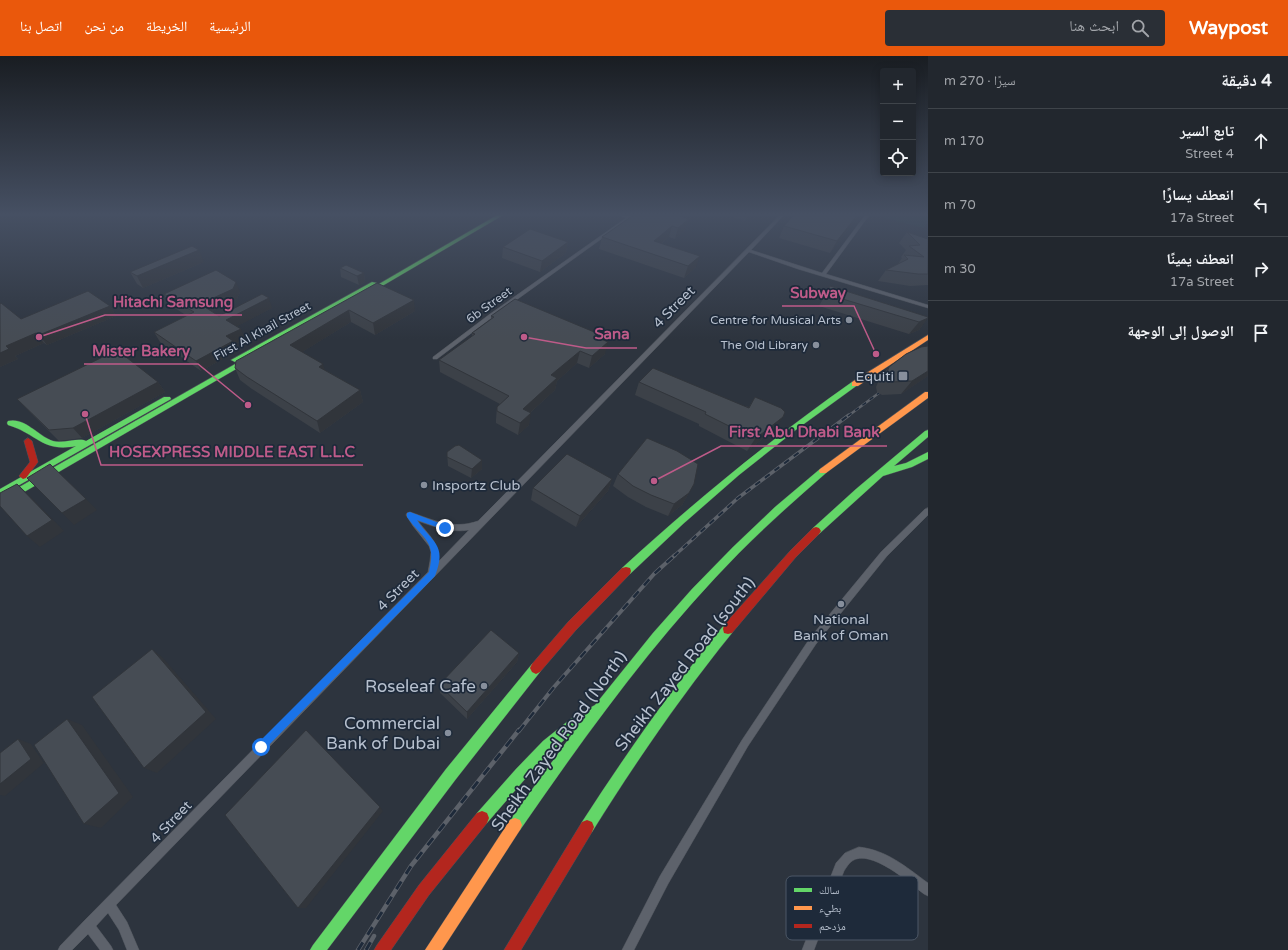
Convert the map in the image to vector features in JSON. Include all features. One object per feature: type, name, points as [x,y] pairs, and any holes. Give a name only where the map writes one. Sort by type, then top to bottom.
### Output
[{"type":"main road","name":"First Al Khail Street","points":[[0,493],[420,256]]},
{"type":"main road","name":"First Al Khail Street","points":[[0,502],[430,256]]},
{"type":"main road","points":[[318,950],[440,787],[539,665],[602,596],[661,538],[722,484],[854,383],[928,337]]},
{"type":"main road","name":"Sheikh Zayed Road (North)","points":[[433,950],[496,855],[596,710],[679,610],[751,535],[789,500],[839,458],[928,394]]},
{"type":"main road","points":[[11,423],[18,423],[46,443],[59,446],[76,444],[108,432]]},
{"type":"main road","name":"Sheikh Zayed Road (south)","points":[[512,950],[550,884],[634,756],[704,660],[740,614],[793,554],[847,501],[877,474],[928,433]]},
{"type":"main road","points":[[13,485],[28,471],[34,462],[28,441]]},
{"type":"main road","points":[[877,474],[909,465],[928,456]]},
{"type":"main road","points":[[382,950],[416,902],[464,840],[541,750],[568,727],[596,710]]},
{"type":"street","name":"6b Street","points":[[435,358],[492,315],[576,256]]},
{"type":"street","name":"4 Street","points":[[64,950],[742,256]]},
{"type":"street","points":[[763,256],[928,308]]},
{"type":"street","points":[[823,275],[838,256]]},
{"type":"street","points":[[808,271],[830,266]]},
{"type":"street","points":[[628,950],[664,880],[745,743],[805,653],[884,554],[928,511]]},
{"type":"street","points":[[432,574],[435,560],[435,548],[431,540],[417,526],[410,515],[449,528],[464,528],[481,523]]},
{"type":"street","points":[[837,876],[840,867],[848,856],[855,853],[870,853],[886,861],[908,876]]},
{"type":"street","points":[[918,883],[928,890]]},
{"type":"street","points":[[109,904],[122,926],[133,950]]},
{"type":"street","points":[[88,925],[107,950]]},
{"type":"street","points":[[808,950],[812,940]]},
{"type":"building","points":[[169,256],[185,256],[137,276],[130,272]]},
{"type":"building","points":[[527,256],[549,256],[542,261]]},
{"type":"building","points":[[658,256],[700,256],[688,266]]},
{"type":"building","points":[[905,256],[924,257],[922,256],[928,256],[928,274],[886,270],[908,259]]},
{"type":"building","points":[[346,265],[364,273],[357,276],[340,268]]},
{"type":"building","points":[[216,270],[236,282],[233,289],[200,304],[219,316],[262,294],[269,298],[226,320],[241,329],[226,336],[233,341],[196,361],[154,332],[194,312],[164,294]]},
{"type":"building","points":[[377,283],[414,300],[373,323],[349,310],[290,345],[323,364],[319,367],[360,390],[317,421],[235,368],[236,361]]},
{"type":"building","points":[[830,286],[928,318],[919,322],[826,294]]},
{"type":"building","points":[[88,291],[110,306],[39,335],[36,333],[6,346],[9,349],[0,353],[1,303],[21,319]]},
{"type":"building","points":[[515,299],[599,334],[596,337],[608,342],[592,356],[580,351],[551,375],[557,378],[523,409],[531,413],[520,423],[497,411],[497,407],[509,396],[439,360],[475,334],[472,333],[494,317],[491,316]]},
{"type":"building","points":[[928,346],[928,371],[912,381],[892,382],[887,380],[886,375],[889,367],[906,354],[921,347]]},
{"type":"building","points":[[117,350],[158,382],[73,428],[49,430],[17,399]]},
{"type":"building","points":[[653,368],[749,408],[755,397],[781,408],[785,412],[783,417],[755,439],[705,414],[706,412],[639,382]]},
{"type":"building","points":[[647,438],[677,451],[698,464],[694,484],[689,493],[674,504],[633,486],[618,474]]},
{"type":"building","points":[[459,445],[482,460],[472,469],[447,457],[447,452]]},
{"type":"building","points":[[567,454],[612,479],[580,516],[533,488]]},
{"type":"building","points":[[50,464],[86,499],[62,513],[27,478]]},
{"type":"building","points":[[17,484],[52,520],[27,536],[0,506],[0,493]]},
{"type":"building","points":[[491,630],[519,653],[467,712],[439,685]]},
{"type":"building","points":[[152,649],[206,712],[144,768],[92,697]]},
{"type":"building","points":[[67,719],[119,793],[84,824],[34,745]]},
{"type":"building","points":[[306,730],[380,807],[298,908],[225,815]]},
{"type":"building","points":[[18,739],[31,759],[0,784],[0,753]]},
{"type":"railway","points":[[848,416],[887,387]]},
{"type":"railway","points":[[674,556],[738,498],[849,415]]},
{"type":"railway","points":[[519,731],[554,687],[654,574],[675,555]]},
{"type":"railway","points":[[358,950],[411,866],[519,730]]},
{"type":"railway","points":[[366,950],[374,936]]},
{"type":"traffic: fast","points":[[370,291],[431,256]]},
{"type":"traffic: fast","points":[[235,360],[374,283]]},
{"type":"traffic: fast","points":[[0,502],[246,361]]},
{"type":"traffic: fast","points":[[626,571],[680,521],[736,473],[795,427],[855,384]]},
{"type":"traffic: fast","points":[[0,493],[167,399]]},
{"type":"traffic: fast","points":[[11,423],[24,427],[51,444],[63,445],[82,442]]},
{"type":"traffic: fast","points":[[816,531],[859,491],[928,433]]},
{"type":"traffic: fast","points":[[881,473],[909,465],[928,455]]},
{"type":"traffic: fast","points":[[515,825],[619,683],[695,592],[778,509],[823,471]]},
{"type":"traffic: fast","points":[[587,827],[654,725],[690,676],[728,629]]},
{"type":"traffic: fast","points":[[318,950],[451,774],[536,668]]},
{"type":"traffic: fast","points":[[482,818],[520,773],[547,746],[577,721],[594,711]]},
{"type":"traffic: slow","points":[[855,384],[928,337]]},
{"type":"traffic: slow","points":[[823,471],[928,394]]},
{"type":"traffic: slow","points":[[433,950],[515,825]]},
{"type":"traffic: jam","points":[[23,476],[34,462],[28,441]]},
{"type":"traffic: jam","points":[[728,629],[793,554],[816,531]]},
{"type":"traffic: jam","points":[[536,668],[572,626],[626,571]]},
{"type":"traffic: jam","points":[[382,950],[424,890],[482,818]]},
{"type":"traffic: jam","points":[[512,950],[587,827]]},
{"type":"place","name":"Centre for Musical Arts","points":[[849,320]]},
{"type":"place","name":"Hitachi Samsung","points":[[39,337]]},
{"type":"place","name":"Sana","points":[[524,337]]},
{"type":"place","name":"The Old Library","points":[[816,345]]},
{"type":"place","name":"Subway","points":[[876,354]]},
{"type":"place","name":"Equiti","points":[[903,376]]},
{"type":"place","name":"Mister Bakery","points":[[248,405]]},
{"type":"place","name":"HOSEXPRESS MIDDLE EAST L.L.C","points":[[85,414]]},
{"type":"place","name":"First Abu Dhabi Bank","points":[[654,481]]},
{"type":"place","name":"Insportz Club","points":[[424,485]]},
{"type":"place","name":"National Bank of Oman","points":[[841,604]]},
{"type":"place","name":"Roseleaf Cafe","points":[[484,686]]},
{"type":"place","name":"Commercial Bank of Dubai","points":[[448,733]]},
{"type":"route","points":[[261,747],[432,574],[436,552],[435,548],[428,536],[417,526],[410,515],[445,528]]}]
